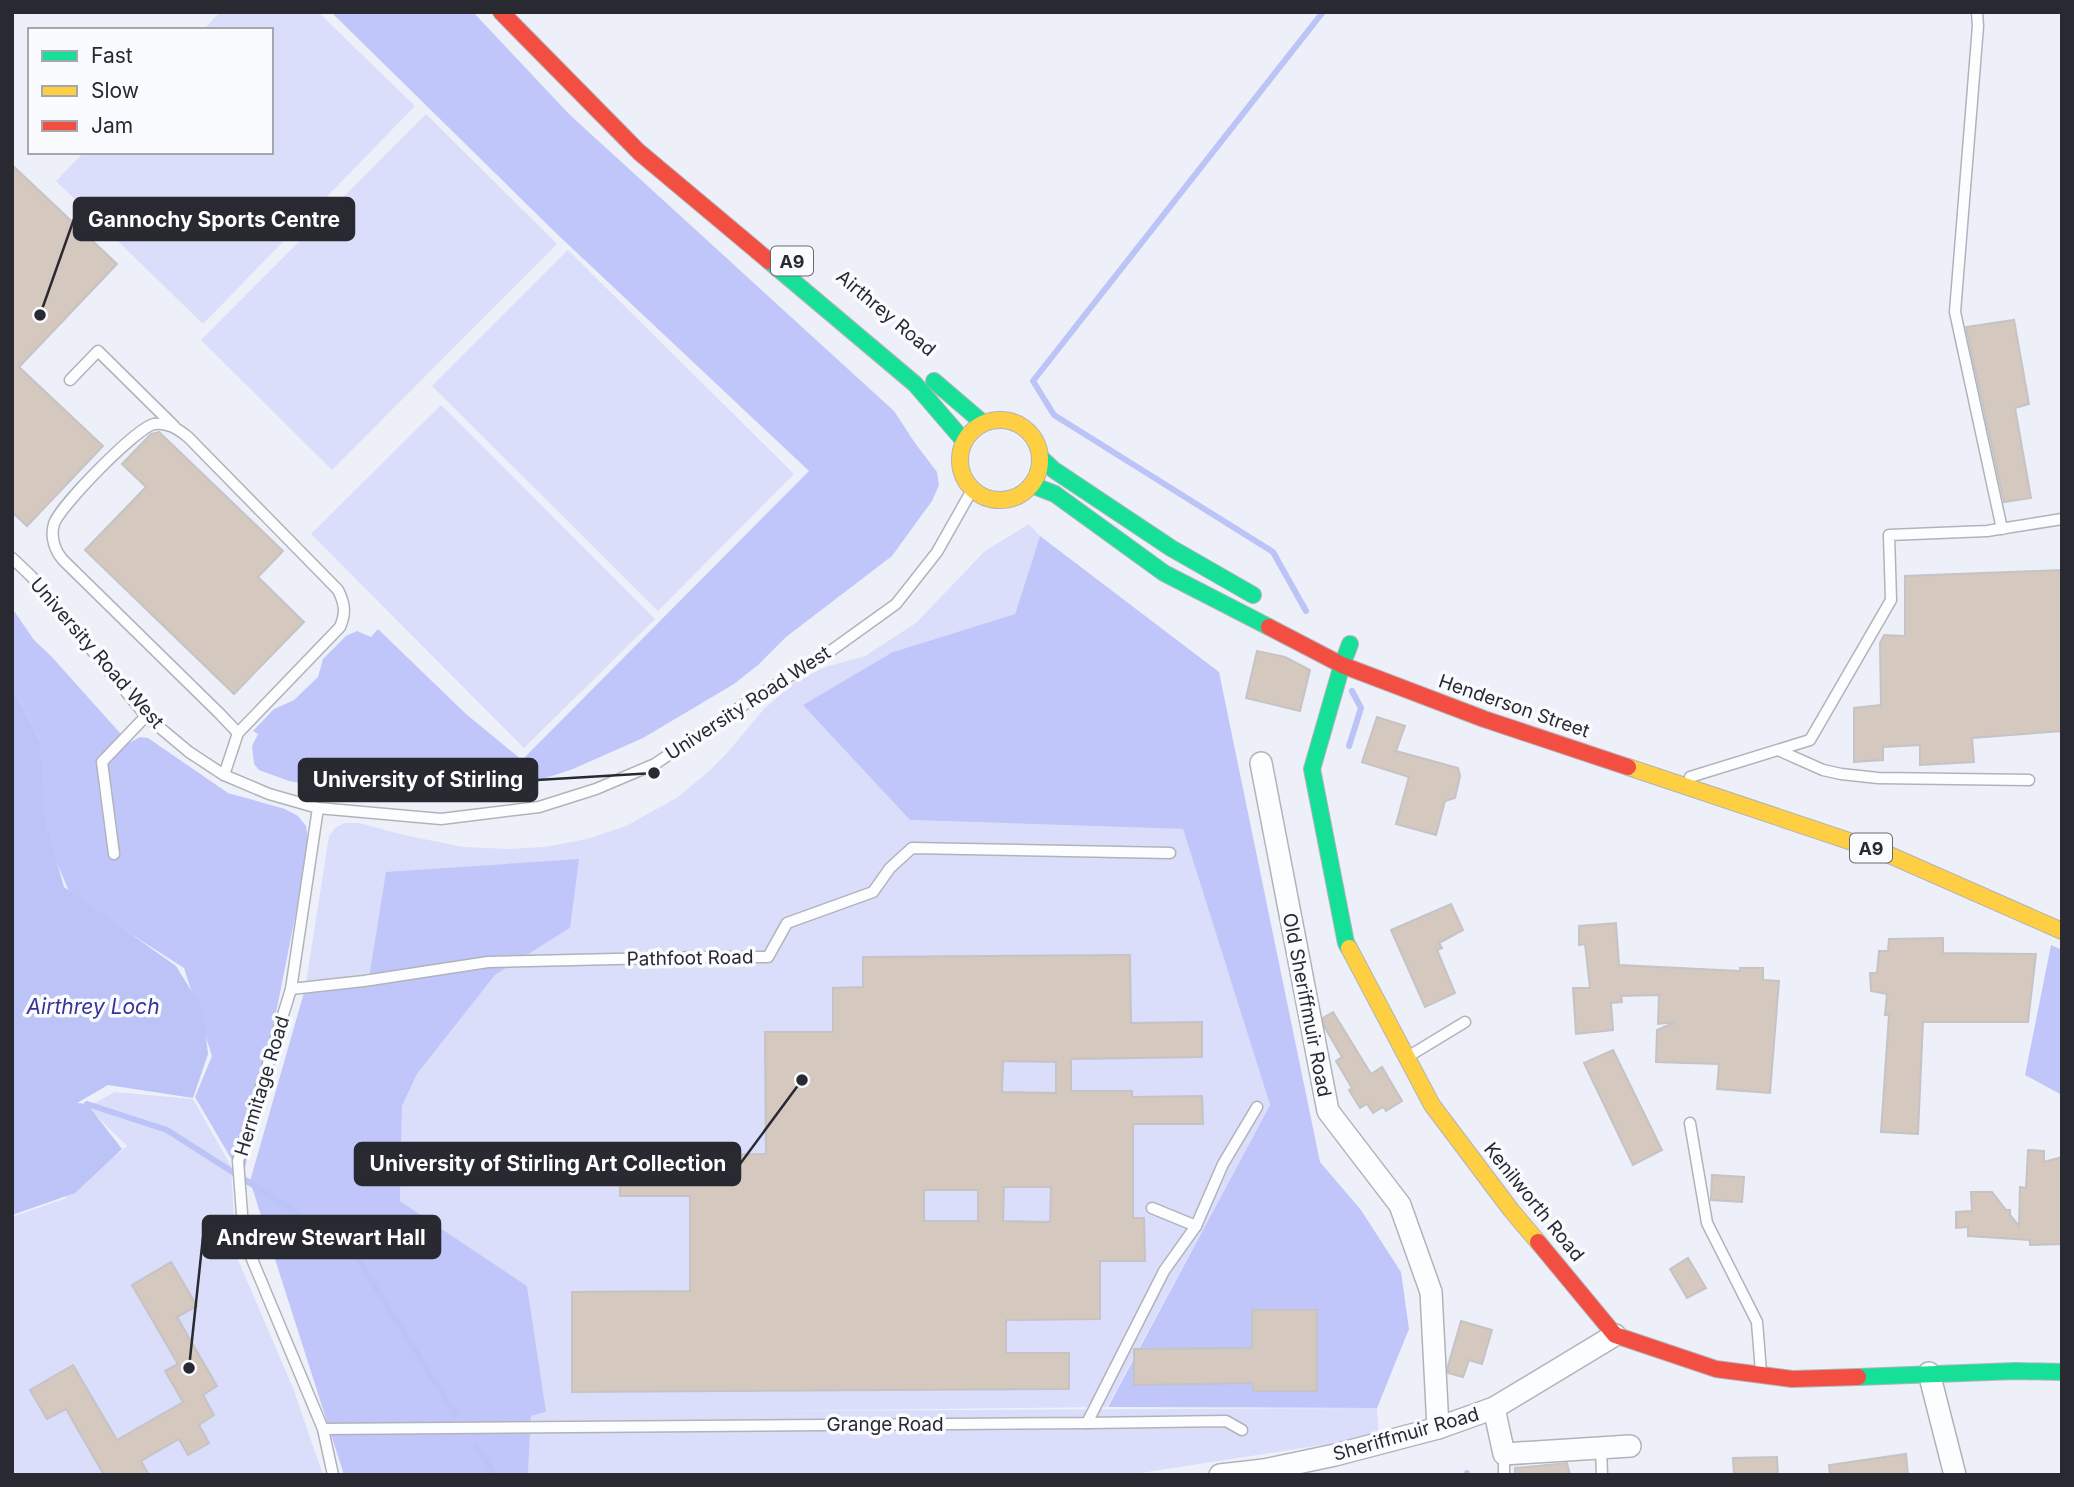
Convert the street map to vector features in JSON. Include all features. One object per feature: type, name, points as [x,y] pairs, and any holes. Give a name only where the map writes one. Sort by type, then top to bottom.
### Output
[{"type":"main road","name":"Airthrey Road","points":[[501,12],[639,152],[915,384],[964,441]]},
{"type":"main road","name":"Airthrey Road","points":[[595,107],[651,142],[983,423]]},
{"type":"main road","points":[[1003,419],[1018,424],[1032,435],[1038,448],[1039,470],[1032,485],[1016,497],[1001,500],[986,498],[972,490],[962,475],[959,457],[964,441],[971,431],[983,423],[1003,419]]},
{"type":"main road","points":[[1040,457],[1054,470],[1171,548],[1262,600]]},
{"type":"main road","name":"A9","points":[[1032,485],[1055,494],[1164,573],[1342,665]]},
{"type":"main road","name":"Kenilworth Road","points":[[1351,644],[1342,665],[1312,769],[1346,943],[1432,1105],[1511,1210],[1615,1335],[1716,1369],[1791,1379],[1929,1373],[2062,1372]]},
{"type":"main road","name":"Henderson Street","points":[[1342,665],[1484,719],[1885,853],[2062,931]]},
{"type":"main road","name":"Henderson Street","points":[[1524,716],[1674,782]]},
{"type":"street","name":"Old Sheriffmuir Road","points":[[1261,763],[1328,1111],[1400,1205],[1430,1292],[1438,1428]]},
{"type":"street","name":"Sheriffmuir Road","points":[[1220,1475],[1265,1472],[1438,1428],[1494,1408],[1615,1335]]},
{"type":"street","points":[[1929,1373],[1955,1475]]},
{"type":"street","points":[[1494,1408],[1504,1464],[1601,1447],[1630,1446]]},
{"type":"lane","points":[[1977,12],[1955,312],[2002,529]]},
{"type":"lane","points":[[70,380],[98,351],[188,437],[338,590],[344,601],[345,611],[340,627],[238,733],[224,775]]},
{"type":"lane","points":[[174,426],[152,424],[128,441],[59,514],[53,526],[54,546],[63,560],[238,733]]},
{"type":"lane","name":"University Road West","points":[[12,558],[52,601],[146,716],[189,752],[224,775],[269,794],[318,808],[441,818],[539,807],[596,789],[654,764],[832,650],[896,604],[937,552],[972,490]]},
{"type":"lane","points":[[1674,782],[1810,740],[1891,600],[1889,536],[2002,529],[2062,519]]},
{"type":"lane","points":[[114,854],[102,762],[146,716]]},
{"type":"lane","points":[[1778,750],[1823,770],[1840,774],[1890,779],[2029,780]]},
{"type":"lane","name":"Hermitage Road","points":[[318,808],[291,989],[238,1161],[244,1240],[323,1429],[333,1475]]},
{"type":"lane","name":"Pathfoot Road","points":[[291,989],[488,962],[768,957],[787,923],[873,892],[890,868],[912,848],[1170,853]]},
{"type":"lane","points":[[1407,1057],[1465,1022]]},
{"type":"lane","points":[[1087,1423],[1164,1271],[1196,1226],[1223,1164],[1257,1107]]},
{"type":"lane","points":[[1690,1123],[1707,1223],[1758,1322],[1761,1375]]},
{"type":"lane","points":[[1152,1208],[1196,1226]]},
{"type":"lane","name":"Grange Road","points":[[323,1429],[1226,1421],[1242,1430]]},
{"type":"lane","points":[[1601,1447],[1602,1475]]},
{"type":"shaded area","points":[[220,12],[318,12],[415,106],[203,324],[56,181],[82,154],[273,154],[273,28],[205,28]]},
{"type":"shaded area","points":[[331,12],[473,12],[570,115],[894,411],[937,472],[939,485],[932,501],[892,556],[786,637],[734,684],[643,738],[573,769],[504,789],[461,794],[407,795],[326,788],[289,781],[259,770],[254,764],[252,746],[258,734],[253,731],[274,709],[294,700],[318,677],[323,659],[346,636],[357,631],[371,637],[378,629],[466,714],[522,760],[809,471],[558,235]]},
{"type":"shaded area","points":[[426,114],[557,244],[332,470],[201,340]]},
{"type":"shaded area","points":[[568,250],[794,474],[658,611],[432,386]]},
{"type":"shaded area","points":[[441,405],[655,619],[524,748],[311,534]]},
{"type":"shaded area","points":[[1029,524],[1040,536],[1015,614],[893,652],[910,820],[1183,829],[1270,1105],[1107,1407],[758,1411],[1377,1408],[1379,1436],[1128,1475],[528,1475],[531,1416],[545,1412],[527,1286],[400,1201],[402,1106],[417,1074],[495,975],[570,928],[368,984],[305,989],[329,836],[335,828],[344,823],[359,823],[463,847],[510,849],[544,847],[587,839],[626,826],[678,797],[708,772],[764,709],[796,681],[825,667],[865,656],[916,623],[985,551]]},
{"type":"shaded area","points":[[1040,536],[1219,672],[1320,1162],[1361,1210],[1401,1272],[1409,1329],[1377,1408],[1108,1407],[1270,1105],[1183,829],[910,820],[803,705],[893,652],[1015,614]]},
{"type":"shaded area","points":[[12,608],[34,640],[129,743],[140,737],[148,738],[228,793],[285,809],[298,816],[306,826],[309,847],[243,1179],[195,1097],[212,1056],[184,968],[71,896],[44,833],[41,743],[12,687]]},
{"type":"shaded area","points":[[579,859],[570,928],[495,975],[417,1074],[402,1106],[400,1201],[527,1286],[546,1412],[531,1416],[528,1475],[344,1475],[250,1181],[305,989],[368,984],[386,872]]},
{"type":"shaded area","points":[[2051,945],[2062,950],[2062,1095],[2025,1075]]},
{"type":"shaded area","points":[[115,1092],[193,1099],[231,1166],[236,1255],[293,1388],[323,1475],[12,1475],[12,1217],[64,1199],[127,1146],[87,1107]]},
{"type":"water","name":"Airthrey Loch","points":[[12,687],[41,743],[45,822],[64,887],[176,966],[203,1010],[208,1054],[193,1098],[108,1085],[77,1103],[87,1104],[122,1149],[75,1193],[12,1215]]},
{"type":"building","points":[[12,165],[117,264],[19,367],[103,446],[27,526],[12,512]]},
{"type":"building","points":[[2014,320],[2029,404],[2015,408],[2031,498],[2004,502],[1966,327]]},
{"type":"building","points":[[159,432],[283,551],[258,577],[304,622],[234,694],[85,550],[146,487],[122,464],[151,434]]},
{"type":"building","points":[[2062,570],[2062,731],[1972,738],[1974,762],[1920,765],[1920,745],[1883,747],[1883,760],[1854,762],[1854,708],[1881,705],[1880,643],[1884,635],[1905,636],[1905,576]]},
{"type":"building","points":[[1257,651],[1285,657],[1310,670],[1300,711],[1246,698]]},
{"type":"building","points":[[1377,717],[1405,726],[1396,751],[1458,768],[1460,776],[1455,798],[1445,801],[1436,835],[1396,824],[1409,777],[1362,762]]},
{"type":"building","points":[[1451,904],[1463,930],[1439,943],[1442,948],[1437,950],[1455,993],[1425,1007],[1391,930]]},
{"type":"building","points":[[1616,923],[1619,965],[1740,971],[1740,968],[1763,968],[1763,980],[1779,981],[1770,1093],[1717,1089],[1719,1064],[1656,1062],[1657,1030],[1676,1022],[1658,1024],[1659,995],[1621,996],[1622,1002],[1611,1003],[1613,1030],[1576,1034],[1573,988],[1590,988],[1585,944],[1579,945],[1579,926]]},
{"type":"building","points":[[1943,938],[1943,953],[2036,954],[2028,1022],[1923,1022],[1918,1134],[1881,1132],[1889,1015],[1885,1015],[1887,994],[1871,991],[1870,973],[1877,973],[1879,951],[1888,951],[1889,939]]},
{"type":"building","points":[[1130,955],[1131,1023],[1202,1022],[1202,1057],[1071,1059],[1071,1091],[1132,1091],[1132,1097],[1202,1096],[1203,1124],[1133,1124],[1133,1218],[1144,1218],[1145,1261],[1100,1261],[1100,1319],[1006,1320],[1006,1353],[1069,1353],[1069,1389],[572,1392],[572,1292],[690,1291],[690,1196],[620,1196],[620,1155],[766,1154],[765,1032],[833,1032],[833,988],[863,987],[863,957]],"holes":[[[1003,1061],[1056,1062],[1056,1093],[1002,1092]],[[1004,1187],[1051,1187],[1050,1222],[1003,1221]],[[924,1190],[978,1190],[978,1221],[924,1221]]]},
{"type":"building","points":[[1333,1012],[1371,1074],[1382,1067],[1402,1101],[1386,1111],[1383,1107],[1373,1113],[1367,1104],[1360,1108],[1336,1061],[1342,1057],[1325,1028],[1323,1018]]},
{"type":"building","points":[[1613,1050],[1662,1150],[1633,1165],[1584,1063]]},
{"type":"building","points":[[2028,1150],[2044,1151],[2044,1162],[2062,1157],[2062,1244],[2030,1245],[2030,1240],[1968,1236],[1968,1227],[1956,1228],[1956,1212],[1972,1211],[1971,1192],[1992,1192],[2006,1210],[2010,1210],[2010,1215],[2019,1226],[2020,1187],[2026,1188]]},
{"type":"building","points":[[1712,1175],[1744,1177],[1742,1202],[1711,1200]]},
{"type":"building","points":[[1688,1258],[1706,1288],[1687,1298],[1670,1269]]},
{"type":"building","points":[[171,1262],[197,1306],[177,1317],[217,1386],[203,1395],[214,1415],[199,1425],[209,1443],[188,1455],[179,1439],[141,1461],[149,1475],[104,1475],[66,1409],[47,1419],[30,1390],[73,1365],[117,1440],[183,1402],[165,1371],[178,1364],[132,1285]]},
{"type":"building","points":[[1252,1310],[1317,1310],[1317,1391],[1253,1391],[1253,1383],[1134,1385],[1134,1349],[1252,1348]]},
{"type":"building","points":[[1461,1321],[1492,1330],[1482,1364],[1469,1360],[1463,1377],[1448,1373]]},
{"type":"building","points":[[1906,1454],[1908,1475],[1830,1475],[1829,1465]]},
{"type":"building","points":[[1777,1457],[1778,1475],[1734,1475],[1733,1458]]},
{"type":"building","points":[[1567,1463],[1570,1475],[1515,1475],[1515,1468]]},
{"type":"waterway","points":[[1306,611],[1273,552],[1054,415],[1033,381],[1323,12]]},
{"type":"waterway","points":[[1349,746],[1361,708],[1352,691]]},
{"type":"waterway","points":[[87,1104],[167,1130],[350,1247],[456,1415]]},
{"type":"waterway","points":[[476,1445],[495,1475]]},
{"type":"traffic: fast","points":[[769,261],[915,384],[964,441]]},
{"type":"traffic: fast","points":[[934,381],[983,423]]},
{"type":"traffic: fast","points":[[1040,457],[1054,470],[1171,548],[1253,595]]},
{"type":"traffic: fast","points":[[1032,485],[1055,494],[1164,573],[1269,627]]},
{"type":"traffic: fast","points":[[1349,948],[1312,769],[1350,644]]},
{"type":"traffic: fast","points":[[1858,1377],[2016,1371],[2062,1372]]},
{"type":"traffic: slow","points":[[1000,420],[1015,423],[1028,432],[1037,445],[1040,460],[1037,475],[1028,488],[1015,497],[1000,500],[985,497],[972,488],[963,475],[960,460],[963,445],[972,432],[985,423],[1000,420]]},
{"type":"traffic: slow","points":[[1628,767],[1885,853],[2062,931]]},
{"type":"traffic: slow","points":[[1349,948],[1432,1105],[1538,1242]]},
{"type":"traffic: jam","points":[[501,12],[639,152],[769,261]]},
{"type":"traffic: jam","points":[[1269,627],[1342,665],[1484,719],[1628,767]]},
{"type":"traffic: jam","points":[[1538,1242],[1615,1335],[1716,1369],[1792,1379],[1858,1377]]},
{"type":"place","name":"Gannochy Sports Centre","points":[[40,315]]},
{"type":"place","name":"University of Stirling","points":[[654,773]]},
{"type":"place","name":"University of Stirling Art Collection","points":[[802,1080]]},
{"type":"place","name":"Andrew Stewart Hall","points":[[189,1368]]}]
